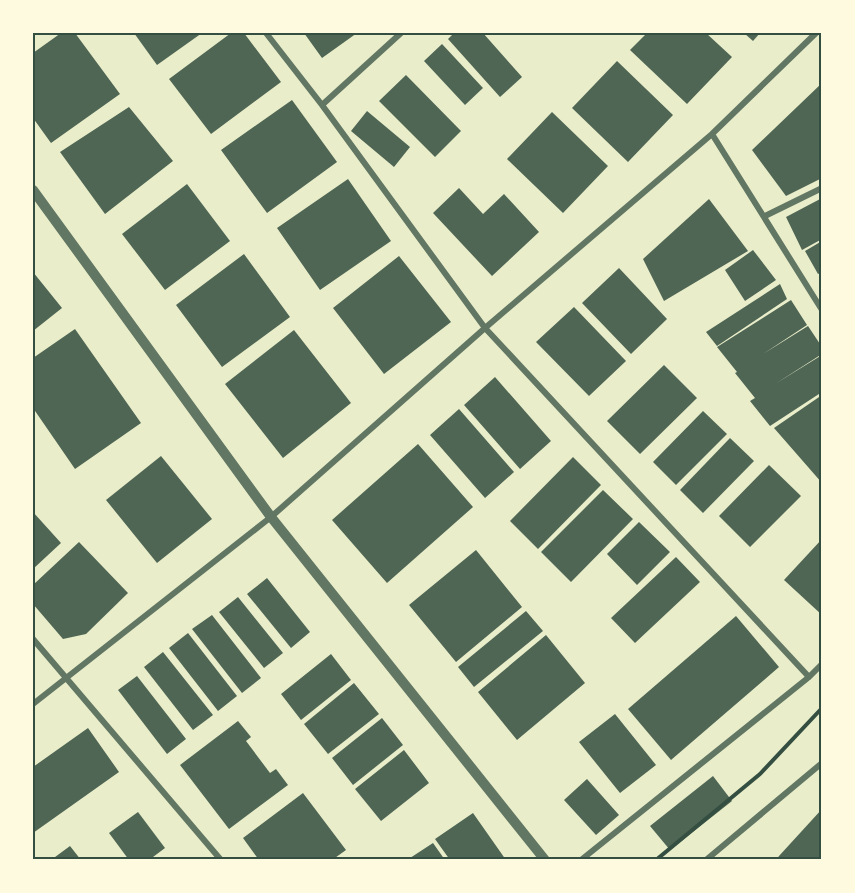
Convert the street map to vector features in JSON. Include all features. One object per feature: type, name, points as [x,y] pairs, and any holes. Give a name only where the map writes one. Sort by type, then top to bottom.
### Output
[{"type":"street","points":[[266,33],[322,105],[485,328],[809,677]]},
{"type":"street","points":[[322,105],[401,33]]},
{"type":"street","points":[[33,704],[68,679],[271,517],[485,328],[712,134],[816,33]]},
{"type":"street","points":[[712,134],[822,310]]},
{"type":"street","points":[[765,216],[822,188]]},
{"type":"street","points":[[33,190],[271,517],[545,860]]},
{"type":"street","points":[[33,639],[222,860]]},
{"type":"street","points":[[581,860],[809,677],[822,664]]},
{"type":"street","points":[[706,860],[822,763]]},
{"type":"path","points":[[656,860],[760,774],[822,708]]},
{"type":"building","points":[[61,33],[75,33],[120,94],[51,143],[33,118],[33,53]]},
{"type":"building","points":[[134,33],[202,33],[157,65]]},
{"type":"building","points":[[231,33],[244,33],[281,82],[211,134],[169,79]]},
{"type":"building","points":[[304,33],[357,33],[322,58]]},
{"type":"building","points":[[454,33],[483,33],[522,77],[500,97],[448,39]]},
{"type":"building","points":[[647,33],[706,33],[732,57],[687,104],[630,50]]},
{"type":"building","points":[[744,33],[760,33],[753,41]]},
{"type":"building","points":[[442,44],[483,88],[465,105],[424,61]]},
{"type":"building","points":[[617,61],[673,115],[628,162],[572,108]]},
{"type":"building","points":[[406,75],[461,131],[435,157],[379,101]]},
{"type":"building","points":[[822,83],[822,178],[786,196],[752,150]]},
{"type":"building","points":[[292,100],[337,162],[267,213],[221,150]]},
{"type":"building","points":[[129,107],[173,161],[105,214],[60,152]]},
{"type":"building","points":[[367,111],[410,147],[394,167],[351,131]]},
{"type":"building","points":[[552,112],[608,166],[563,213],[507,159]]},
{"type":"building","points":[[348,179],[391,241],[320,290],[277,228]]},
{"type":"building","points":[[187,184],[230,241],[165,290],[122,234]]},
{"type":"building","points":[[459,188],[483,214],[504,194],[539,232],[492,276],[433,213]]},
{"type":"building","points":[[822,198],[822,239],[802,250],[786,217]]},
{"type":"building","points":[[709,199],[748,251],[664,301],[643,259]]},
{"type":"building","points":[[822,241],[822,272],[818,274],[805,251]]},
{"type":"building","points":[[753,250],[776,280],[745,301],[725,270]]},
{"type":"building","points":[[244,254],[290,317],[222,367],[176,305]]},
{"type":"building","points":[[399,256],[451,322],[384,374],[333,308]]},
{"type":"building","points":[[619,268],[667,319],[631,354],[582,303]]},
{"type":"building","points":[[33,272],[62,308],[33,331]]},
{"type":"building","points":[[780,284],[787,299],[717,346],[706,332]]},
{"type":"building","points":[[791,300],[807,325],[763,354],[808,326],[822,347],[822,354],[775,384],[822,355],[822,392],[770,426],[750,401],[755,398],[717,347]]},
{"type":"building","points":[[574,307],[626,361],[589,396],[536,342]]},
{"type":"building","points":[[75,329],[141,423],[75,469],[33,408],[33,358]]},
{"type":"building","points":[[294,330],[351,403],[283,458],[225,384]]},
{"type":"building","points":[[664,365],[697,398],[640,454],[607,421]]},
{"type":"building","points":[[495,377],[551,441],[520,469],[464,405]]},
{"type":"building","points":[[822,395],[822,483],[774,428]]},
{"type":"building","points":[[459,409],[514,472],[485,498],[430,435]]},
{"type":"building","points":[[703,411],[727,434],[676,485],[653,462]]},
{"type":"building","points":[[730,438],[754,461],[703,513],[680,490]]},
{"type":"building","points":[[418,444],[473,507],[387,583],[332,520]]},
{"type":"building","points":[[161,456],[212,519],[157,563],[106,500]]},
{"type":"building","points":[[573,457],[601,485],[538,549],[510,521]]},
{"type":"building","points":[[769,465],[801,496],[750,547],[719,516]]},
{"type":"building","points":[[603,490],[633,519],[571,582],[541,552]]},
{"type":"building","points":[[33,512],[61,543],[33,569]]},
{"type":"building","points":[[639,522],[670,552],[637,585],[607,554]]},
{"type":"building","points":[[822,539],[822,615],[784,580]]},
{"type":"building","points":[[79,542],[128,593],[86,634],[63,639],[33,604],[33,585]]},
{"type":"building","points":[[476,550],[522,607],[456,662],[409,605]]},
{"type":"building","points":[[676,557],[700,582],[635,643],[611,618]]},
{"type":"building","points":[[267,578],[310,632],[291,648],[247,594]]},
{"type":"building","points":[[238,597],[283,653],[264,668],[219,612]]},
{"type":"building","points":[[526,611],[543,631],[474,687],[458,667]]},
{"type":"building","points":[[212,615],[261,678],[242,693],[192,629]]},
{"type":"building","points":[[736,616],[779,667],[671,760],[628,709]]},
{"type":"building","points":[[188,633],[237,696],[218,711],[169,648]]},
{"type":"building","points":[[546,635],[585,683],[517,740],[478,692]]},
{"type":"building","points":[[163,652],[213,715],[193,730],[144,667]]},
{"type":"building","points":[[331,654],[351,680],[301,720],[281,694]]},
{"type":"building","points":[[137,676],[186,739],[167,754],[118,690]]},
{"type":"building","points":[[354,683],[379,714],[328,754],[304,724]]},
{"type":"building","points":[[615,714],[656,765],[620,793],[579,742]]},
{"type":"building","points":[[382,718],[403,745],[353,785],[332,758]]},
{"type":"building","points":[[238,721],[251,737],[246,741],[270,773],[276,769],[288,785],[229,829],[180,765]]},
{"type":"building","points":[[88,728],[119,772],[33,833],[33,767]]},
{"type":"building","points":[[404,750],[429,783],[381,821],[355,789]]},
{"type":"building","points":[[713,776],[732,801],[670,850],[650,826]]},
{"type":"building","points":[[587,779],[619,815],[596,835],[564,800]]},
{"type":"building","points":[[303,793],[346,850],[332,860],[259,860],[243,838]]},
{"type":"building","points":[[822,809],[822,860],[776,860],[779,856]]},
{"type":"building","points":[[138,812],[165,848],[149,860],[129,860],[109,833]]},
{"type":"building","points":[[473,813],[506,860],[450,860],[435,839]]},
{"type":"building","points":[[433,843],[445,860],[407,860]]},
{"type":"building","points":[[70,846],[81,860],[51,860]]}]
